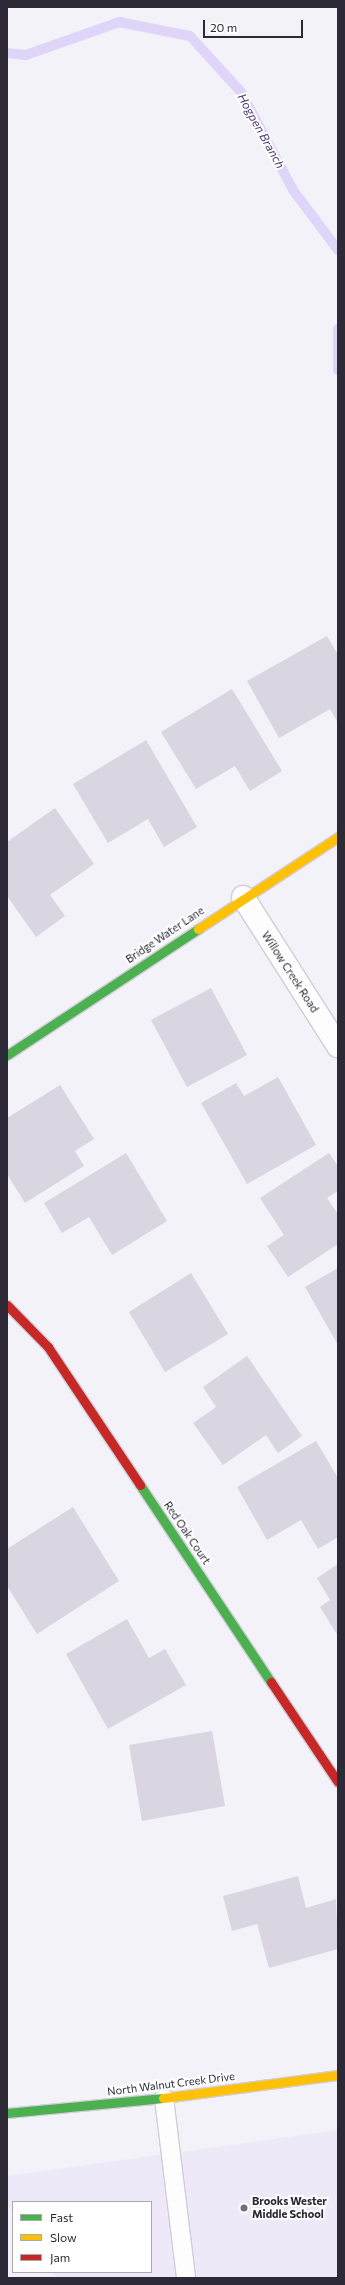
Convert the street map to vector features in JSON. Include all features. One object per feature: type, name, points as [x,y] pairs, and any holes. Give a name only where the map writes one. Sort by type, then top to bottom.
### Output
[{"type":"street","name":"Bridge Water Lane","points":[[7,1055],[243,898],[338,837]]},
{"type":"street","name":"Willow Creek Road","points":[[243,898],[338,1046]]},
{"type":"street","name":"Red Oak Court","points":[[7,1305],[48,1347],[338,1782]]},
{"type":"street","name":"North Walnut Creek Drive","points":[[7,2113],[164,2098],[338,2076]]},
{"type":"lane","points":[[164,2098],[186,2278]]},
{"type":"shaded area","name":"Brooks Wester Middle School","points":[[338,2130],[338,2278],[57,2278],[54,2273],[152,2273],[152,2201],[12,2201],[12,2212],[7,2204],[7,2176]]},
{"type":"building","points":[[327,636],[338,655],[338,723],[330,709],[279,738],[247,681]]},
{"type":"building","points":[[232,689],[282,771],[250,791],[235,766],[196,789],[161,732]]},
{"type":"building","points":[[146,740],[197,827],[164,847],[148,819],[108,843],[73,784]]},
{"type":"building","points":[[55,808],[94,864],[50,895],[65,916],[36,937],[7,896],[7,842]]},
{"type":"building","points":[[211,988],[247,1055],[187,1087],[151,1020]]},
{"type":"building","points":[[278,1077],[316,1145],[247,1184],[201,1103],[236,1083],[244,1096]]},
{"type":"building","points":[[60,1085],[94,1139],[75,1151],[84,1166],[25,1203],[7,1174],[7,1118]]},
{"type":"building","points":[[126,1153],[167,1221],[112,1255],[89,1217],[62,1233],[44,1203]]},
{"type":"building","points":[[329,1153],[338,1166],[338,1191],[327,1198],[338,1214],[338,1244],[288,1277],[267,1246],[284,1235],[260,1198]]},
{"type":"building","points":[[338,1268],[338,1345],[305,1287]]},
{"type":"building","points":[[191,1273],[228,1334],[165,1372],[129,1312]]},
{"type":"building","points":[[247,1356],[302,1436],[278,1453],[266,1435],[223,1465],[193,1423],[216,1407],[203,1387]]},
{"type":"building","points":[[316,1441],[338,1478],[338,1537],[318,1549],[301,1520],[267,1540],[237,1487]]},
{"type":"building","points":[[73,1507],[119,1581],[37,1634],[7,1586],[7,1549]]},
{"type":"building","points":[[338,1564],[338,1636],[320,1607],[330,1600],[317,1578]]},
{"type":"building","points":[[127,1619],[149,1658],[165,1649],[186,1685],[108,1729],[66,1654]]},
{"type":"building","points":[[212,1731],[225,1806],[142,1821],[129,1745]]},
{"type":"building","points":[[298,1876],[306,1908],[336,1899],[338,1949],[269,1968],[257,1924],[232,1931],[223,1896]]},
{"type":"waterway","name":"Hogpen Branch","points":[[7,53],[26,55],[119,22],[190,36],[241,92],[293,190],[338,250]]},
{"type":"waterway","name":"Hogpen Branch","points":[[338,329],[338,370]]},
{"type":"traffic: fast","points":[[7,1055],[198,929]]},
{"type":"traffic: fast","points":[[140,1485],[271,1682]]},
{"type":"traffic: fast","points":[[7,2113],[163,2098]]},
{"type":"traffic: slow","points":[[198,929],[338,837]]},
{"type":"traffic: slow","points":[[163,2098],[338,2075]]},
{"type":"traffic: jam","points":[[7,1305],[48,1347],[140,1485]]},
{"type":"traffic: jam","points":[[271,1682],[338,1782]]},
{"type":"place","name":"Brooks Wester Middle School","points":[[244,2208]]}]
